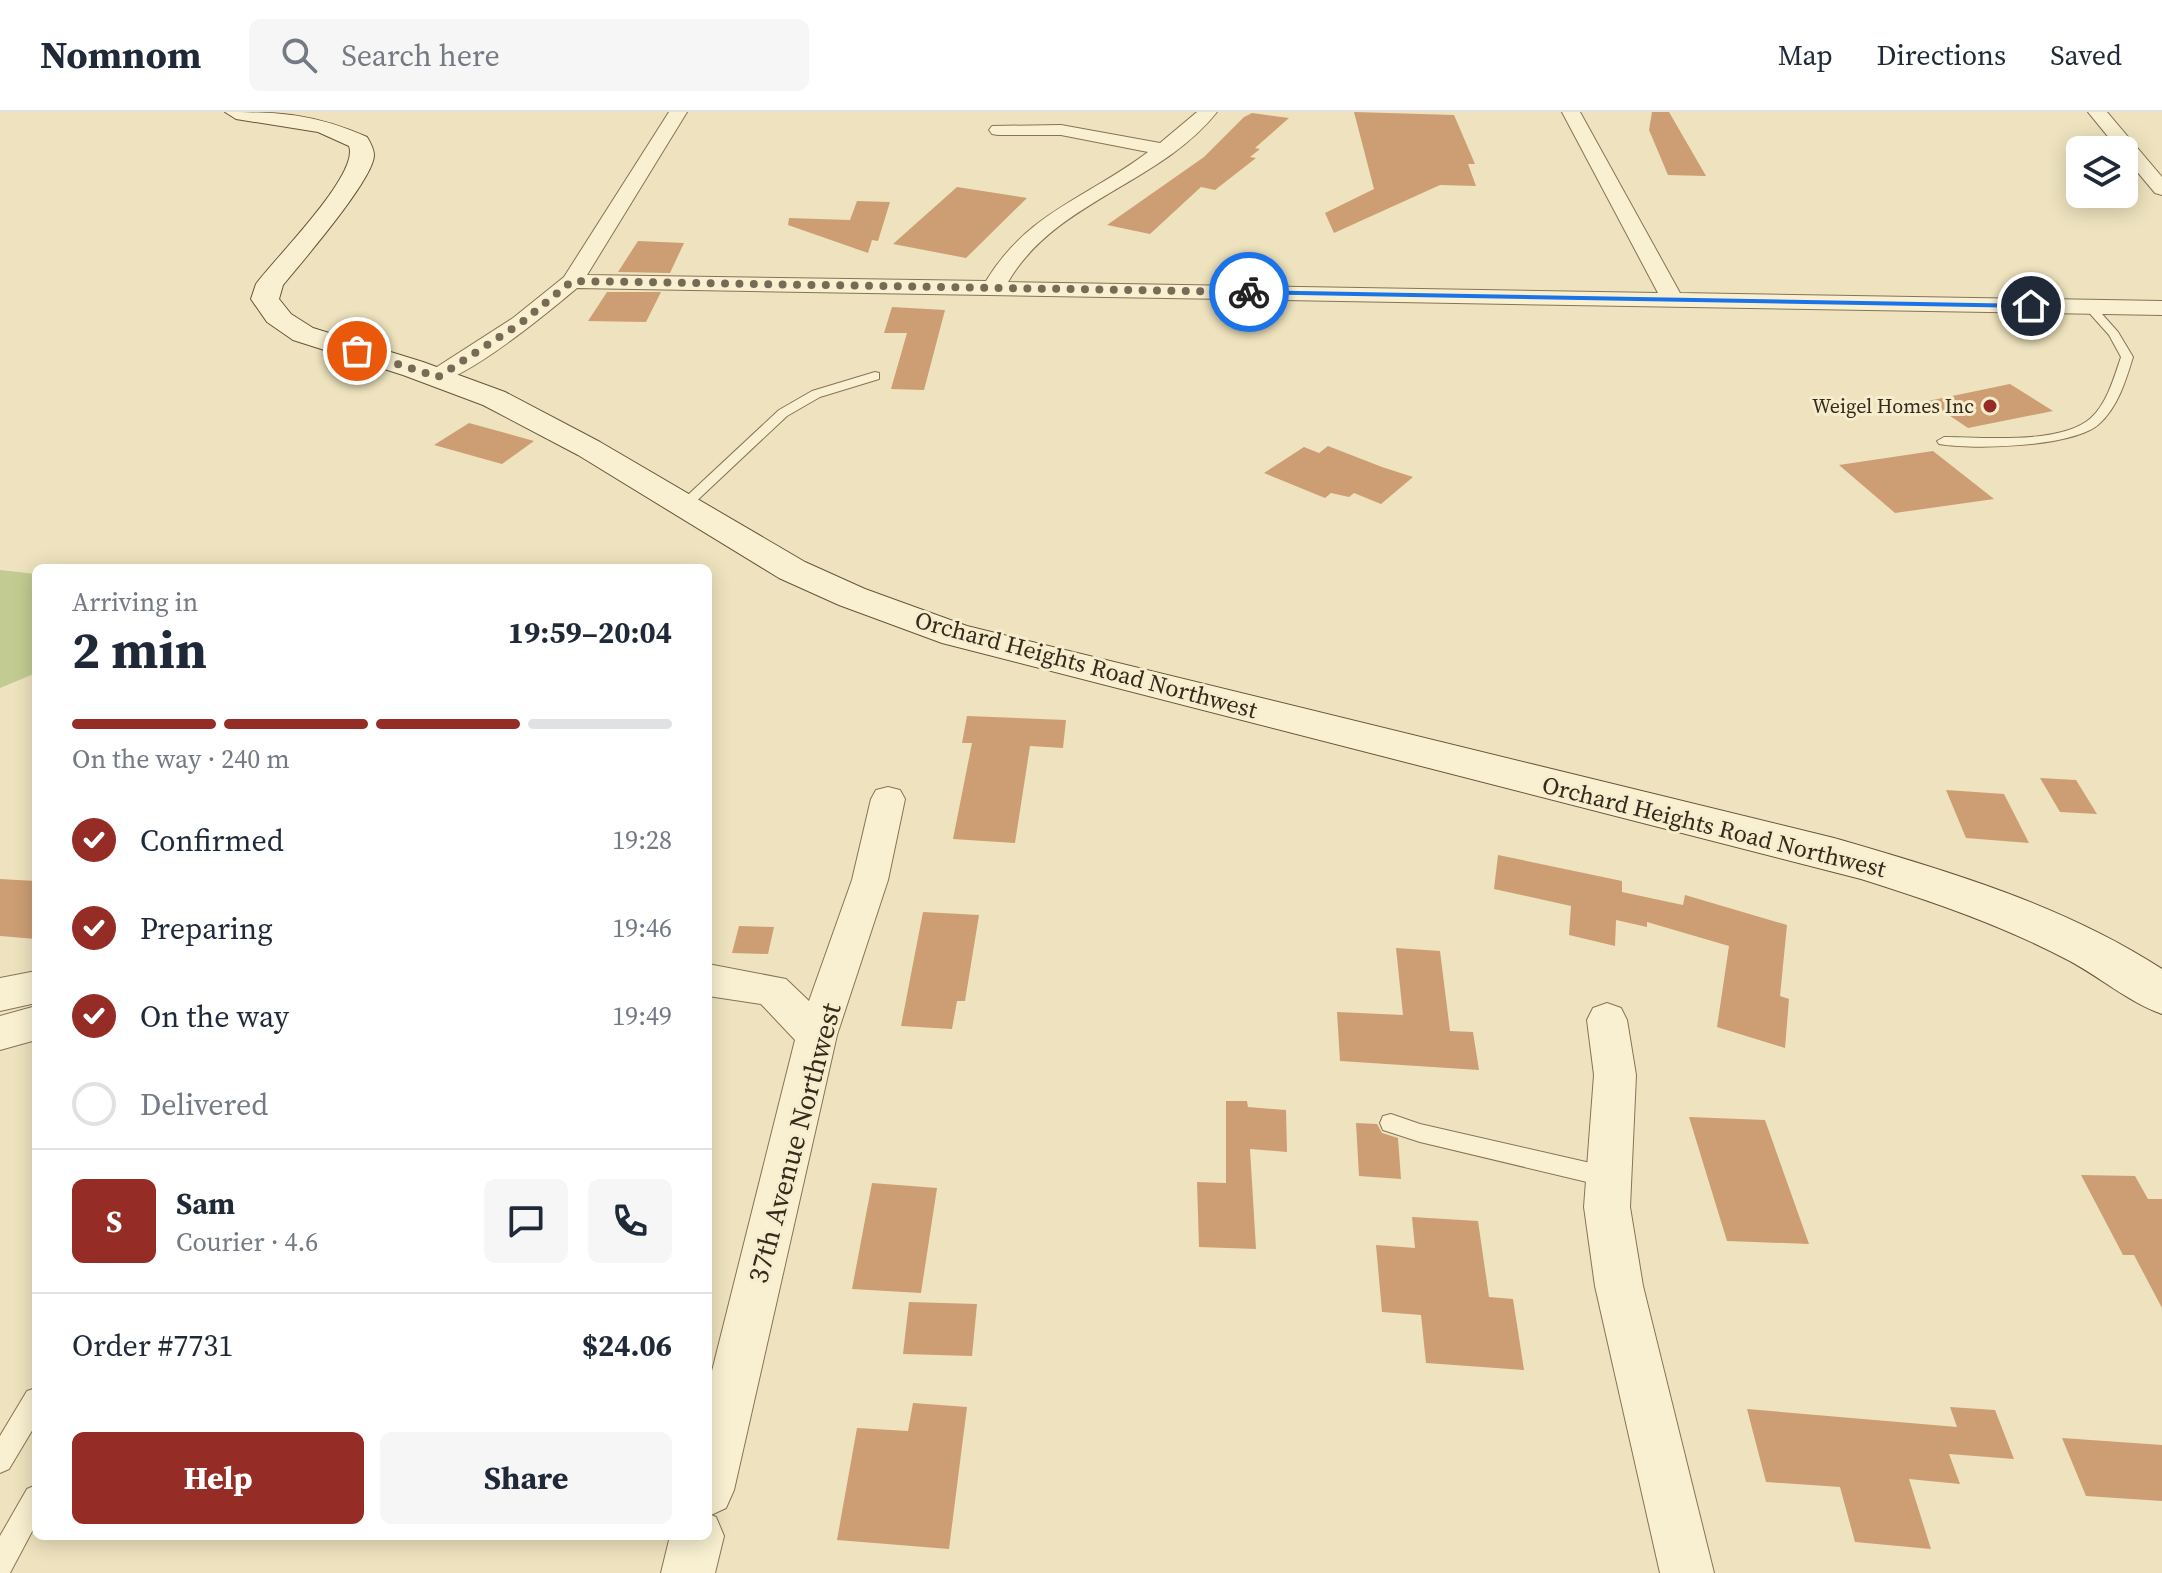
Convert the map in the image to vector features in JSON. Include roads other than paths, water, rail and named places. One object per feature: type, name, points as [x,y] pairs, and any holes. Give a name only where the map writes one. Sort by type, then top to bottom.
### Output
[{"type":"street","name":"Orchard Heights Road Northwest","points":[[236,112],[324,126],[359,142],[363,154],[358,169],[343,192],[270,284],[265,299],[283,323],[303,334],[438,377],[518,410],[793,571],[955,635],[1834,854],[1915,878],[2057,933],[2162,994]]},
{"type":"street","points":[[438,377],[521,323],[572,281],[678,112]]},
{"type":"street","points":[[993,288],[1007,261],[1035,230],[1117,183],[1165,150],[1208,112]]},
{"type":"street","points":[[1571,112],[1673,300]]},
{"type":"street","points":[[2097,112],[2162,189]]},
{"type":"street","points":[[998,130],[1061,130],[1165,150]]},
{"type":"street","points":[[572,281],[2162,308]]},
{"type":"street","name":"37th Avenue Northwest","points":[[712,1473],[817,1035],[870,880],[888,799]]},
{"type":"street","points":[[712,981],[772,990],[817,1035]]},
{"type":"street","points":[[0,995],[32,988]]},
{"type":"street","points":[[1607,1020],[1615,1075],[1607,1207],[1619,1286],[1687,1573]]},
{"type":"street","points":[[0,1033],[32,1024]]},
{"type":"street","points":[[688,1573],[696,1540]]},
{"type":"lane","points":[[1944,441],[2009,441],[2067,435],[2092,425],[2116,391],[2127,357],[2114,334],[2090,307]]},
{"type":"lane","points":[[683,506],[783,413],[816,394],[875,376]]},
{"type":"lane","points":[[1391,1123],[1420,1133],[1608,1177]]},
{"type":"lane","points":[[0,1460],[32,1407]]},
{"type":"lane","points":[[0,1563],[32,1505]]},
{"type":"place","name":"Weigel Homes Inc","points":[[1990,406]]}]
